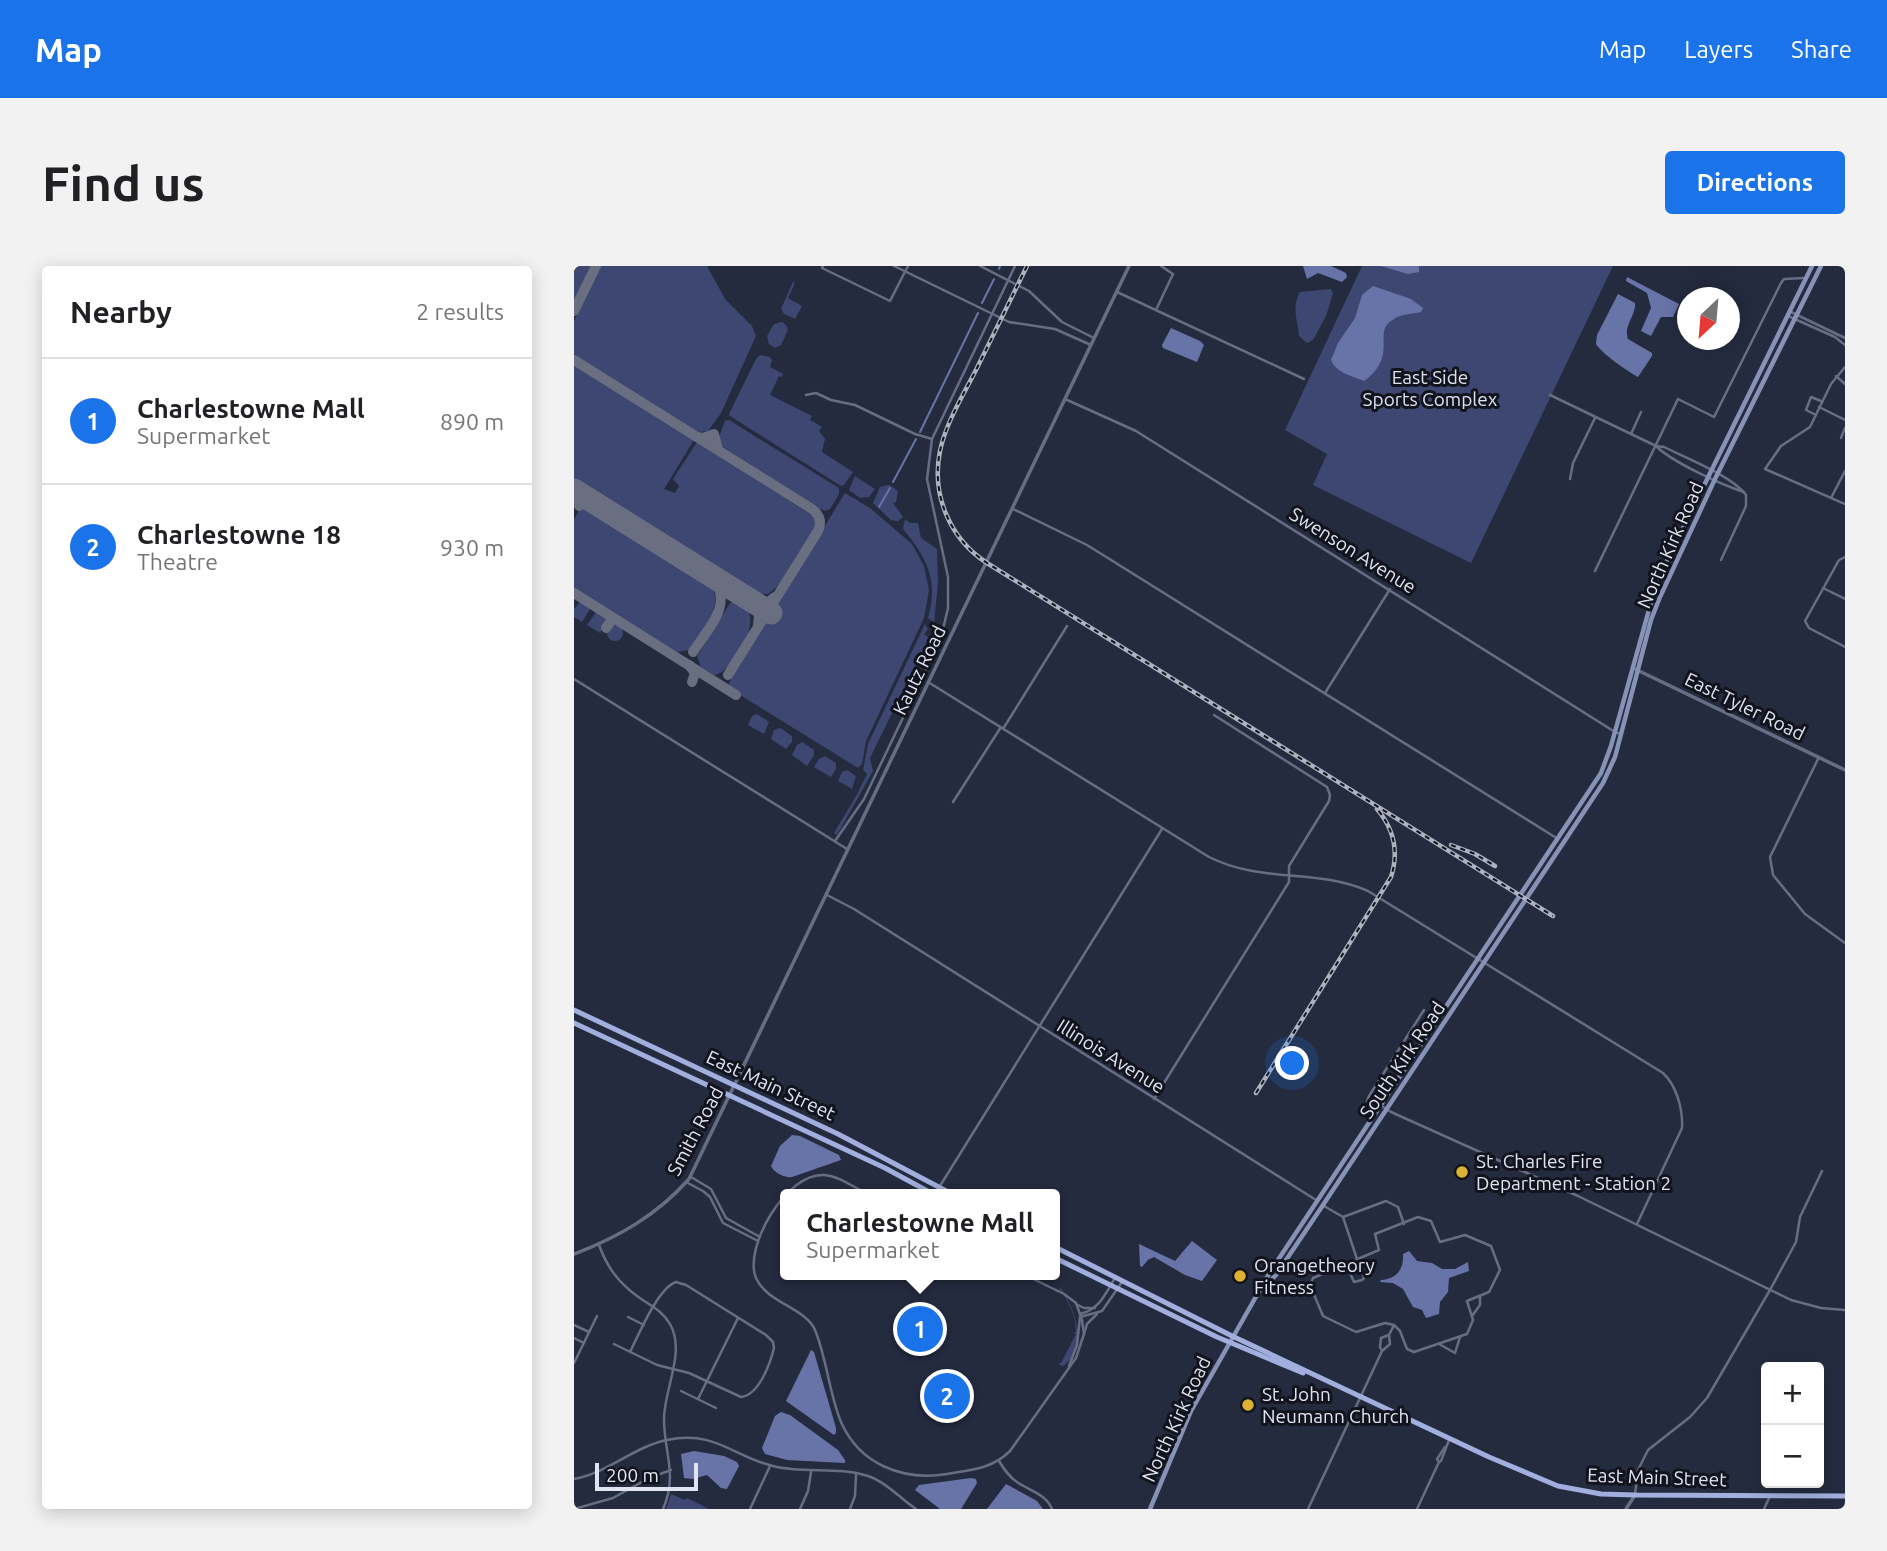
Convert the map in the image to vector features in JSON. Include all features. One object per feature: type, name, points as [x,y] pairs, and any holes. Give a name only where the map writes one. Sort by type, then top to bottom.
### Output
[{"type":"main road","name":"North Kirk Road","points":[[1635,669],[1655,608],[1713,475],[1812,266]]},
{"type":"main road","name":"North Kirk Road","points":[[1561,841],[1603,783],[1615,757],[1618,733],[1657,581],[1821,266]]},
{"type":"main road","name":"South Kirk Road","points":[[1229,1342],[1261,1290],[1276,1275],[1380,1105],[1478,958],[1561,841]]},
{"type":"main road","name":"South Kirk Road","points":[[1320,1203],[1484,962],[1561,841]]},
{"type":"main road","name":"East Main Street","points":[[574,1010],[838,1134],[943,1189]]},
{"type":"main road","name":"East Main Street","points":[[574,1023],[886,1168],[925,1189]]},
{"type":"main road","name":"East Main Street","points":[[1060,1250],[1233,1336],[1558,1486],[1601,1494],[1845,1496]]},
{"type":"main road","name":"East Main Street","points":[[1060,1260],[1229,1342],[1361,1396]]},
{"type":"main road","name":"North Kirk Road","points":[[1150,1509],[1180,1433],[1229,1342]]},
{"type":"street","points":[[894,266],[1019,325],[1055,329],[1091,346]]},
{"type":"street","points":[[822,267],[890,301],[908,266]]},
{"type":"street","points":[[982,266],[1035,295],[1062,322],[1094,338]]},
{"type":"street","points":[[835,841],[864,799],[943,629],[948,608],[948,576],[926,479],[932,439],[1015,266]]},
{"type":"street","name":"Kautz Road","points":[[735,1086],[1129,266]]},
{"type":"street","points":[[1156,310],[1173,274],[1161,266]]},
{"type":"street","points":[[1595,571],[1678,400],[1714,417],[1781,282],[1784,279],[1807,278]]},
{"type":"street","points":[[1792,280],[1801,291]]},
{"type":"street","points":[[1117,292],[1304,379]]},
{"type":"street","points":[[1790,314],[1845,345]]},
{"type":"street","points":[[1796,317],[1845,338]]},
{"type":"street","points":[[1845,367],[1836,376],[1810,427],[1781,446],[1765,468],[1845,504]]},
{"type":"street","points":[[1836,376],[1845,384]]},
{"type":"street","points":[[806,395],[816,393],[831,400],[855,405],[915,434],[932,439]]},
{"type":"street","points":[[1550,395],[1656,446],[1664,447],[1744,492],[1746,506],[1721,560]]},
{"type":"street","points":[[1816,415],[1806,410],[1811,397],[1822,402]]},
{"type":"street","name":"Swenson Avenue","points":[[1065,399],[1136,431],[1618,733]]},
{"type":"street","points":[[1819,407],[1845,420]]},
{"type":"street","points":[[1631,434],[1642,412]]},
{"type":"street","points":[[1570,479],[1573,463],[1595,417]]},
{"type":"street","points":[[1841,438],[1845,428]]},
{"type":"street","points":[[1830,498],[1845,471]]},
{"type":"street","points":[[1013,509],[1087,545],[1561,841]]},
{"type":"street","points":[[1845,557],[1839,560],[1806,615],[1809,628],[1845,647]]},
{"type":"street","points":[[1823,588],[1845,599]]},
{"type":"street","points":[[1325,693],[1390,589]]},
{"type":"street","points":[[953,802],[1067,626]]},
{"type":"street","name":"East Tyler Road","points":[[1635,669],[1845,770]]},
{"type":"street","points":[[574,679],[848,850]]},
{"type":"street","points":[[929,682],[1209,858],[1233,868],[1262,874],[1328,879],[1359,887],[1663,1073],[1674,1089],[1682,1113],[1682,1125],[1680,1136],[1637,1224]]},
{"type":"street","points":[[1154,1099],[1283,893],[1290,876],[1289,866],[1329,801],[1327,788],[1214,715]]},
{"type":"street","points":[[1819,757],[1770,858],[1770,868],[1805,914],[1845,943]]},
{"type":"street","points":[[939,1187],[1162,829]]},
{"type":"street","name":"Illinois Avenue","points":[[827,895],[854,909],[1343,1217]]},
{"type":"street","points":[[1374,1116],[1367,1101],[1371,1092],[1424,1010]]},
{"type":"street","name":"Smith Road","points":[[574,1254],[599,1245],[646,1219],[668,1202],[690,1177],[735,1086]]},
{"type":"street","points":[[1371,1092],[1386,1109],[1637,1224],[1770,1290],[1808,1306],[1845,1310]]},
{"type":"street","points":[[1626,1509],[1635,1495],[1638,1470],[1648,1450],[1690,1417],[1707,1398],[1770,1290],[1796,1242],[1800,1217],[1822,1171]]},
{"type":"street","points":[[791,1189],[799,1182],[823,1174],[858,1189]]},
{"type":"street","points":[[690,1177],[711,1189],[726,1218],[759,1239]]},
{"type":"street","points":[[686,1182],[710,1197],[723,1223],[759,1239]]},
{"type":"street","points":[[780,1201],[759,1239],[753,1258],[757,1280],[769,1295],[812,1325],[840,1420],[861,1451],[891,1470],[917,1476],[933,1476],[984,1468],[999,1461],[1010,1451],[1069,1366],[1077,1345],[1080,1316]]},
{"type":"street","points":[[1346,1264],[1354,1282],[1363,1280],[1343,1217],[1386,1201],[1398,1207],[1404,1224]]},
{"type":"street","points":[[1418,1217],[1431,1222],[1440,1242],[1465,1235],[1491,1246],[1500,1270],[1489,1292],[1467,1301],[1473,1320],[1467,1334],[1414,1352],[1407,1349],[1400,1331],[1394,1325],[1385,1323],[1356,1332],[1320,1312],[1310,1280],[1357,1259],[1379,1250],[1375,1234],[1418,1217]]},
{"type":"street","points":[[599,1245],[616,1278],[668,1320],[675,1335],[676,1345],[664,1412],[671,1470],[670,1490],[663,1509]]},
{"type":"street","points":[[1080,1316],[1094,1310],[1115,1278]]},
{"type":"street","points":[[1035,1280],[1064,1294],[1084,1308],[1095,1308]]},
{"type":"street","points":[[614,1344],[630,1352],[657,1365],[689,1373],[741,1397],[752,1394],[772,1355],[774,1345],[766,1335],[680,1282],[673,1282],[654,1307],[630,1352]]},
{"type":"street","points":[[1069,1366],[1079,1353],[1087,1324],[1109,1303],[1122,1282]]},
{"type":"street","points":[[1472,1315],[1480,1305],[1480,1296]]},
{"type":"street","points":[[1076,1303],[1084,1334]]},
{"type":"street","points":[[1080,1316],[1098,1314]]},
{"type":"street","points":[[574,1363],[597,1316]]},
{"type":"street","points":[[628,1317],[643,1325]]},
{"type":"street","points":[[698,1399],[738,1318]]},
{"type":"street","points":[[574,1325],[589,1332]]},
{"type":"street","points":[[1308,1509],[1382,1351],[1390,1344],[1389,1335],[1394,1325]]},
{"type":"street","points":[[1382,1351],[1381,1338],[1389,1335]]},
{"type":"street","points":[[1438,1344],[1455,1353],[1460,1337]]},
{"type":"street","points":[[574,1338],[584,1343]]},
{"type":"street","points":[[681,1391],[716,1408]]},
{"type":"street","points":[[574,1479],[597,1473],[642,1448],[667,1440],[694,1438],[715,1442],[770,1466],[856,1474],[879,1482],[916,1509]]},
{"type":"street","points":[[1417,1509],[1439,1462],[1437,1459],[1450,1438]]},
{"type":"street","points":[[999,1461],[1008,1475],[1040,1494],[1052,1509]]},
{"type":"street","points":[[750,1509],[770,1466]]},
{"type":"street","points":[[575,1509],[613,1499],[649,1478],[671,1470]]},
{"type":"street","points":[[800,1509],[808,1491],[811,1471]]},
{"type":"street","points":[[850,1509],[855,1496],[856,1474]]},
{"type":"street","points":[[1764,1509],[1770,1496]]},
{"type":"green space","points":[[574,266],[592,266],[574,303]]},
{"type":"green space","points":[[601,266],[707,266],[725,299],[752,326],[756,336],[721,413],[708,431],[699,432],[682,423],[574,355],[574,321]]},
{"type":"green space","name":"East Side Sports Complex","points":[[1362,266],[1613,266],[1471,563],[1313,485],[1327,454],[1285,430]]},
{"type":"green space","points":[[793,282],[795,283],[788,298],[802,306],[795,319],[784,314],[781,309]]},
{"type":"green space","points":[[1331,289],[1333,293],[1326,316],[1313,340],[1307,343],[1299,336],[1296,304],[1300,292]]},
{"type":"green space","points":[[782,322],[788,330],[781,345],[775,348],[769,344],[767,336],[774,324]]},
{"type":"green space","points":[[760,355],[770,357],[770,367],[783,374],[782,377],[779,376],[770,395],[812,416],[810,420],[822,427],[819,431],[825,439],[822,452],[853,472],[844,485],[841,486],[730,416]]},
{"type":"green space","points":[[574,366],[694,440],[664,489],[675,493],[679,486],[673,479],[697,442],[813,516],[816,526],[778,586],[768,594],[750,593],[574,483]]},
{"type":"green space","points":[[729,420],[839,488],[839,494],[830,509],[820,509],[723,447],[719,437],[725,421]]},
{"type":"green space","points":[[855,476],[875,489],[869,497],[860,498],[849,490]]},
{"type":"green space","points":[[889,485],[898,491],[896,502],[893,503],[903,517],[898,521],[891,520],[873,503],[880,487]]},
{"type":"green space","points":[[845,493],[870,508],[912,544],[924,566],[929,590],[924,618],[866,741],[862,764],[858,768],[737,693],[729,683],[768,618],[771,620],[777,611],[774,609]]},
{"type":"green space","points":[[586,506],[709,581],[714,590],[714,608],[689,650],[677,652],[574,589],[574,519],[580,509]]},
{"type":"green space","points":[[905,519],[910,523],[918,523],[921,538],[937,549],[938,583],[934,622],[928,618],[932,592],[929,570],[919,550],[903,529]]},
{"type":"green space","points":[[736,600],[746,606],[750,616],[749,628],[739,653],[722,672],[714,675],[701,667],[697,656],[730,603]]},
{"type":"green space","points":[[580,602],[590,609],[582,622],[574,617],[574,609]]},
{"type":"green space","points":[[596,612],[608,620],[600,633],[587,625]]},
{"type":"green space","points":[[925,624],[928,629],[924,634],[929,638],[870,758],[873,771],[837,835],[834,833],[867,774],[863,770],[868,744]]},
{"type":"green space","points":[[612,625],[618,625],[623,633],[621,639],[612,641],[607,636],[607,630]]},
{"type":"green space","points":[[757,714],[769,722],[764,734],[748,725],[752,716]]},
{"type":"green space","points":[[780,728],[792,736],[792,742],[786,749],[771,739],[774,730]]},
{"type":"green space","points":[[802,742],[814,750],[807,766],[792,755],[797,745]]},
{"type":"green space","points":[[825,756],[836,763],[831,777],[814,767],[819,759]]},
{"type":"green space","points":[[847,770],[856,776],[852,789],[838,781],[842,772]]},
{"type":"green space","points":[[1061,1288],[1071,1307],[1075,1318],[1078,1339],[1071,1358],[1063,1366],[1058,1364],[1076,1334],[1073,1333],[1076,1332],[1072,1310],[1061,1290],[1058,1290]]},
{"type":"green space","points":[[671,1494],[685,1500],[687,1498],[709,1509],[666,1509]]},
{"type":"shaded area","points":[[1303,266],[1331,266],[1346,273],[1347,277],[1342,282],[1318,273],[1307,279]]},
{"type":"shaded area","points":[[1381,266],[1419,266],[1419,272],[1408,274]]},
{"type":"shaded area","points":[[1627,277],[1677,303],[1673,317],[1661,317],[1651,336],[1641,331],[1651,308],[1647,293],[1626,281]]},
{"type":"shaded area","points":[[1373,286],[1411,299],[1423,308],[1421,312],[1397,317],[1386,326],[1381,362],[1364,381],[1340,371],[1331,360],[1338,343],[1355,318],[1362,295]]},
{"type":"shaded area","points":[[1618,294],[1635,303],[1627,329],[1628,339],[1652,353],[1638,377],[1609,357],[1596,344],[1597,335]]},
{"type":"shaded area","points":[[1171,328],[1204,345],[1197,362],[1163,348]]},
{"type":"shaded area","points":[[792,1135],[800,1136],[839,1155],[841,1160],[792,1177],[780,1175],[771,1166],[780,1146]]},
{"type":"shaded area","points":[[1192,1241],[1217,1260],[1202,1281],[1185,1275],[1154,1257],[1140,1266],[1139,1244],[1175,1261]]},
{"type":"shaded area","points":[[1409,1251],[1417,1261],[1432,1263],[1442,1269],[1455,1269],[1468,1262],[1469,1271],[1449,1278],[1448,1292],[1440,1302],[1439,1314],[1426,1318],[1422,1310],[1413,1307],[1403,1289],[1393,1283],[1380,1282],[1398,1272],[1403,1254]]},
{"type":"shaded area","points":[[811,1350],[814,1352],[836,1428],[834,1435],[786,1401]]},
{"type":"shaded area","points":[[781,1412],[790,1415],[838,1450],[845,1463],[787,1460],[765,1454],[762,1448],[775,1416]]},
{"type":"shaded area","points":[[694,1451],[724,1456],[737,1462],[739,1466],[727,1489],[721,1488],[707,1475],[693,1479],[684,1478],[681,1454]]},
{"type":"shaded area","points":[[976,1479],[977,1483],[961,1509],[940,1509],[915,1490],[919,1485]]},
{"type":"shaded area","points":[[1006,1484],[1037,1501],[1043,1509],[987,1509]]},
{"type":"waterway","points":[[982,303],[994,279]]},
{"type":"waterway","points":[[920,432],[978,313]]},
{"type":"waterway","points":[[893,482],[916,439]]},
{"type":"waterway","points":[[879,507],[890,488]]},
{"type":"taxiway","points":[[574,311],[596,266]]},
{"type":"taxiway","points":[[574,360],[812,509],[818,516],[818,531],[728,675]]},
{"type":"taxiway","points":[[697,437],[714,434],[718,449]]},
{"type":"taxiway","points":[[576,491],[580,498],[579,506],[584,502],[595,503]]},
{"type":"taxiway","points":[[693,652],[712,624],[720,605],[721,595],[710,575]]},
{"type":"taxiway","points":[[574,593],[736,695]]},
{"type":"taxiway","points":[[758,626],[759,614],[754,602],[767,603],[775,597]]},
{"type":"taxiway","points":[[606,628],[611,621]]},
{"type":"taxiway","points":[[689,665],[695,673],[692,682]]},
{"type":"runway","points":[[574,490],[771,613]]},
{"type":"railway","points":[[1027,266],[951,419],[940,451],[938,484],[941,499],[953,529],[963,542],[987,563],[1553,916]]},
{"type":"railway","points":[[1256,1093],[1391,877],[1395,850],[1391,833],[1377,809]]},
{"type":"railway","points":[[1451,845],[1475,854],[1495,866]]},
{"type":"place","name":"St. Charles Fire Department - Station 2","points":[[1462,1172]]},
{"type":"place","name":"Orangetheory Fitness","points":[[1240,1276]]},
{"type":"place","name":"Charlestowne Mall","points":[[920,1329]]},
{"type":"place","name":"Charlestowne 18","points":[[947,1396]]},
{"type":"place","name":"St. John Neumann Church","points":[[1248,1405]]}]
